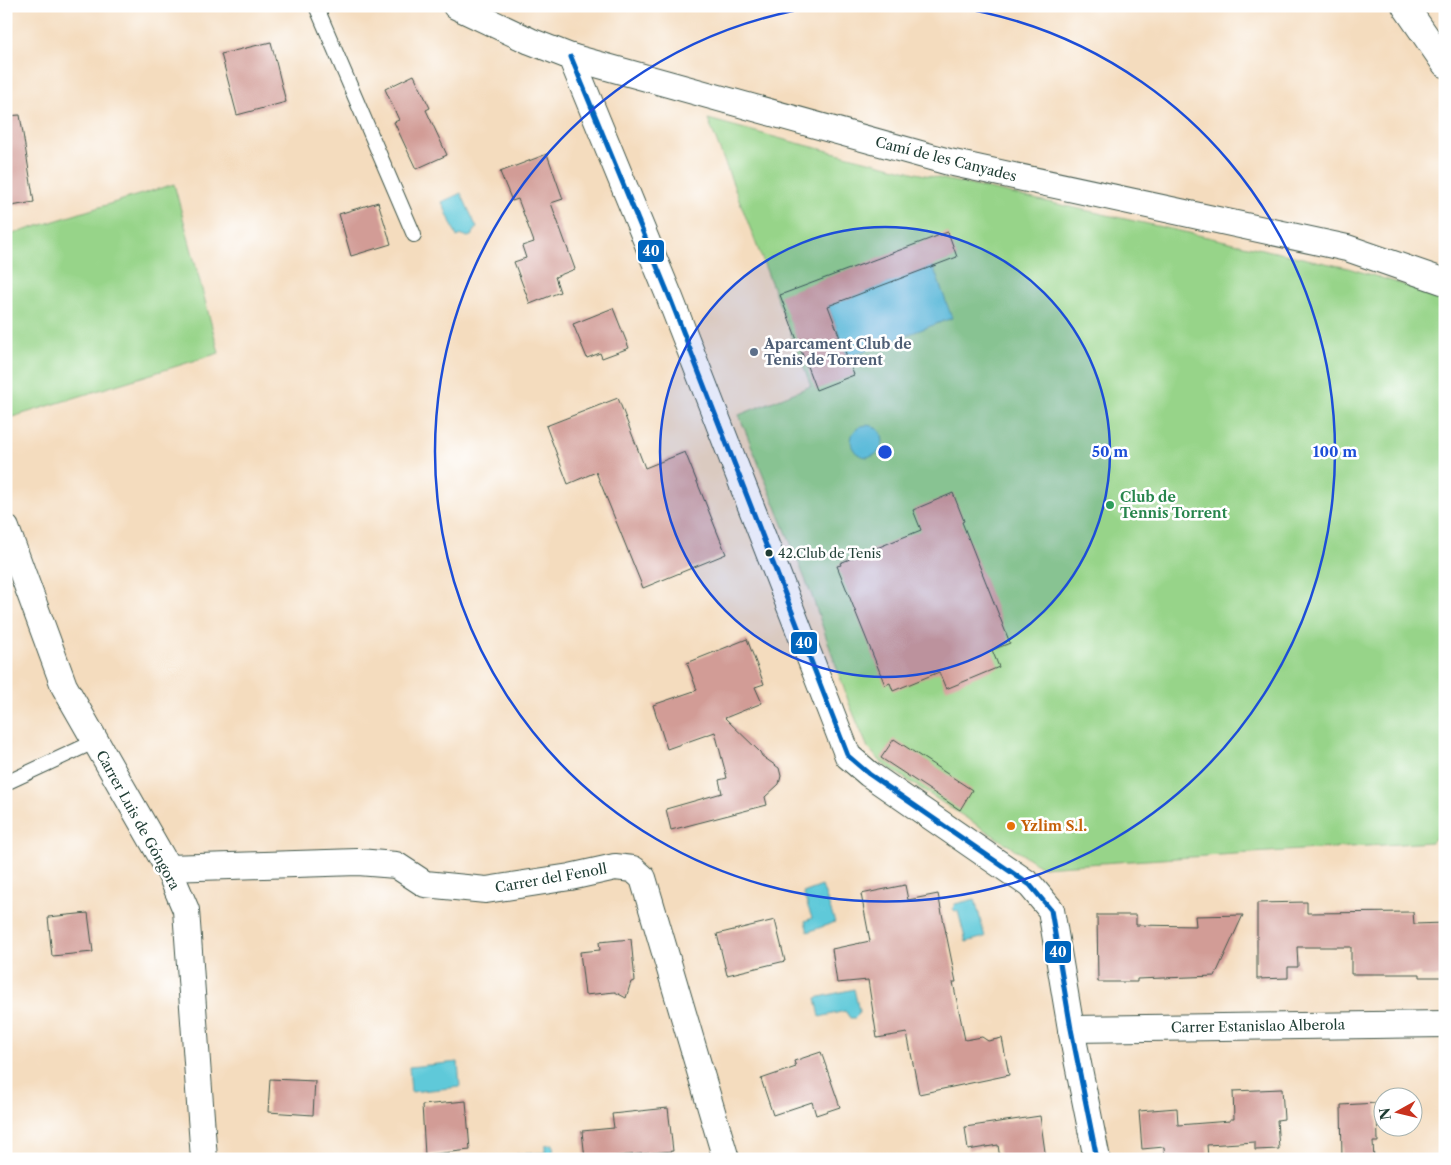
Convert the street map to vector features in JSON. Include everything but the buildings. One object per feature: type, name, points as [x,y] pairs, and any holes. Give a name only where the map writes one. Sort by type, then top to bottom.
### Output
[{"type":"street","name":"Camí de les Canyades","points":[[456,6],[530,41],[571,57],[949,162],[1348,248],[1445,282]]},
{"type":"street","points":[[1405,6],[1445,64]]},
{"type":"street","points":[[571,57],[670,298],[848,756],[869,774],[1030,885],[1051,910],[1097,1159]]},
{"type":"street","name":"Carrer Luis de Góngora","points":[[6,528],[64,686],[168,868],[186,910],[204,1159]]},
{"type":"street","name":"Carrer del Fenoll","points":[[168,868],[358,862],[396,866],[424,884],[486,890],[570,877],[615,867],[633,869],[643,878],[726,1159]]},
{"type":"street","name":"Carrer Estanislao Alberola","points":[[1072,1029],[1445,1024]]},
{"type":"lane","points":[[316,6],[414,235]]},
{"type":"lane","points":[[6,783],[96,742]]},
{"type":"green space","name":"Club de Tennis Torrent","points":[[708,119],[916,173],[1348,268],[1445,297],[1445,827],[1432,842],[1042,867],[883,764],[868,748],[849,703],[812,596],[739,415],[811,386]]},
{"type":"green space","points":[[174,184],[219,353],[6,419],[6,236]]},
{"type":"water","points":[[461,193],[477,228],[474,230],[473,235],[468,237],[462,235],[457,237],[442,202]]},
{"type":"water","points":[[933,266],[952,318],[848,357],[828,306]]},
{"type":"water","points":[[867,425],[873,426],[878,430],[882,435],[882,447],[878,452],[873,456],[867,457],[861,456],[856,452],[852,447],[851,441],[852,435],[856,430],[861,426]]},
{"type":"water","points":[[822,886],[835,922],[808,932],[805,921],[812,918],[803,893]]},
{"type":"water","points":[[975,899],[985,937],[966,942],[958,911],[953,909],[955,904]]},
{"type":"water","points":[[854,989],[859,1011],[855,1018],[850,1018],[845,1011],[820,1017],[816,998]]},
{"type":"water","points":[[458,1062],[460,1087],[411,1092],[409,1067]]},
{"type":"water","points":[[553,1144],[554,1159],[517,1159],[517,1154],[545,1153],[545,1145]]},
{"type":"transit line","name":"40","points":[[571,57],[670,298],[848,756],[869,774],[1030,885],[1051,910],[1071,1029],[1097,1159]]},
{"type":"place","name":"Aparcament Club de Tenis de Torrent","points":[[754,352]]},
{"type":"place","name":"Club de Tennis Torrent","points":[[1110,505]]},
{"type":"place","name":"42.Club de Tenis","points":[[769,553]]},
{"type":"place","name":"Yzlim S.l.","points":[[1011,826]]}]
